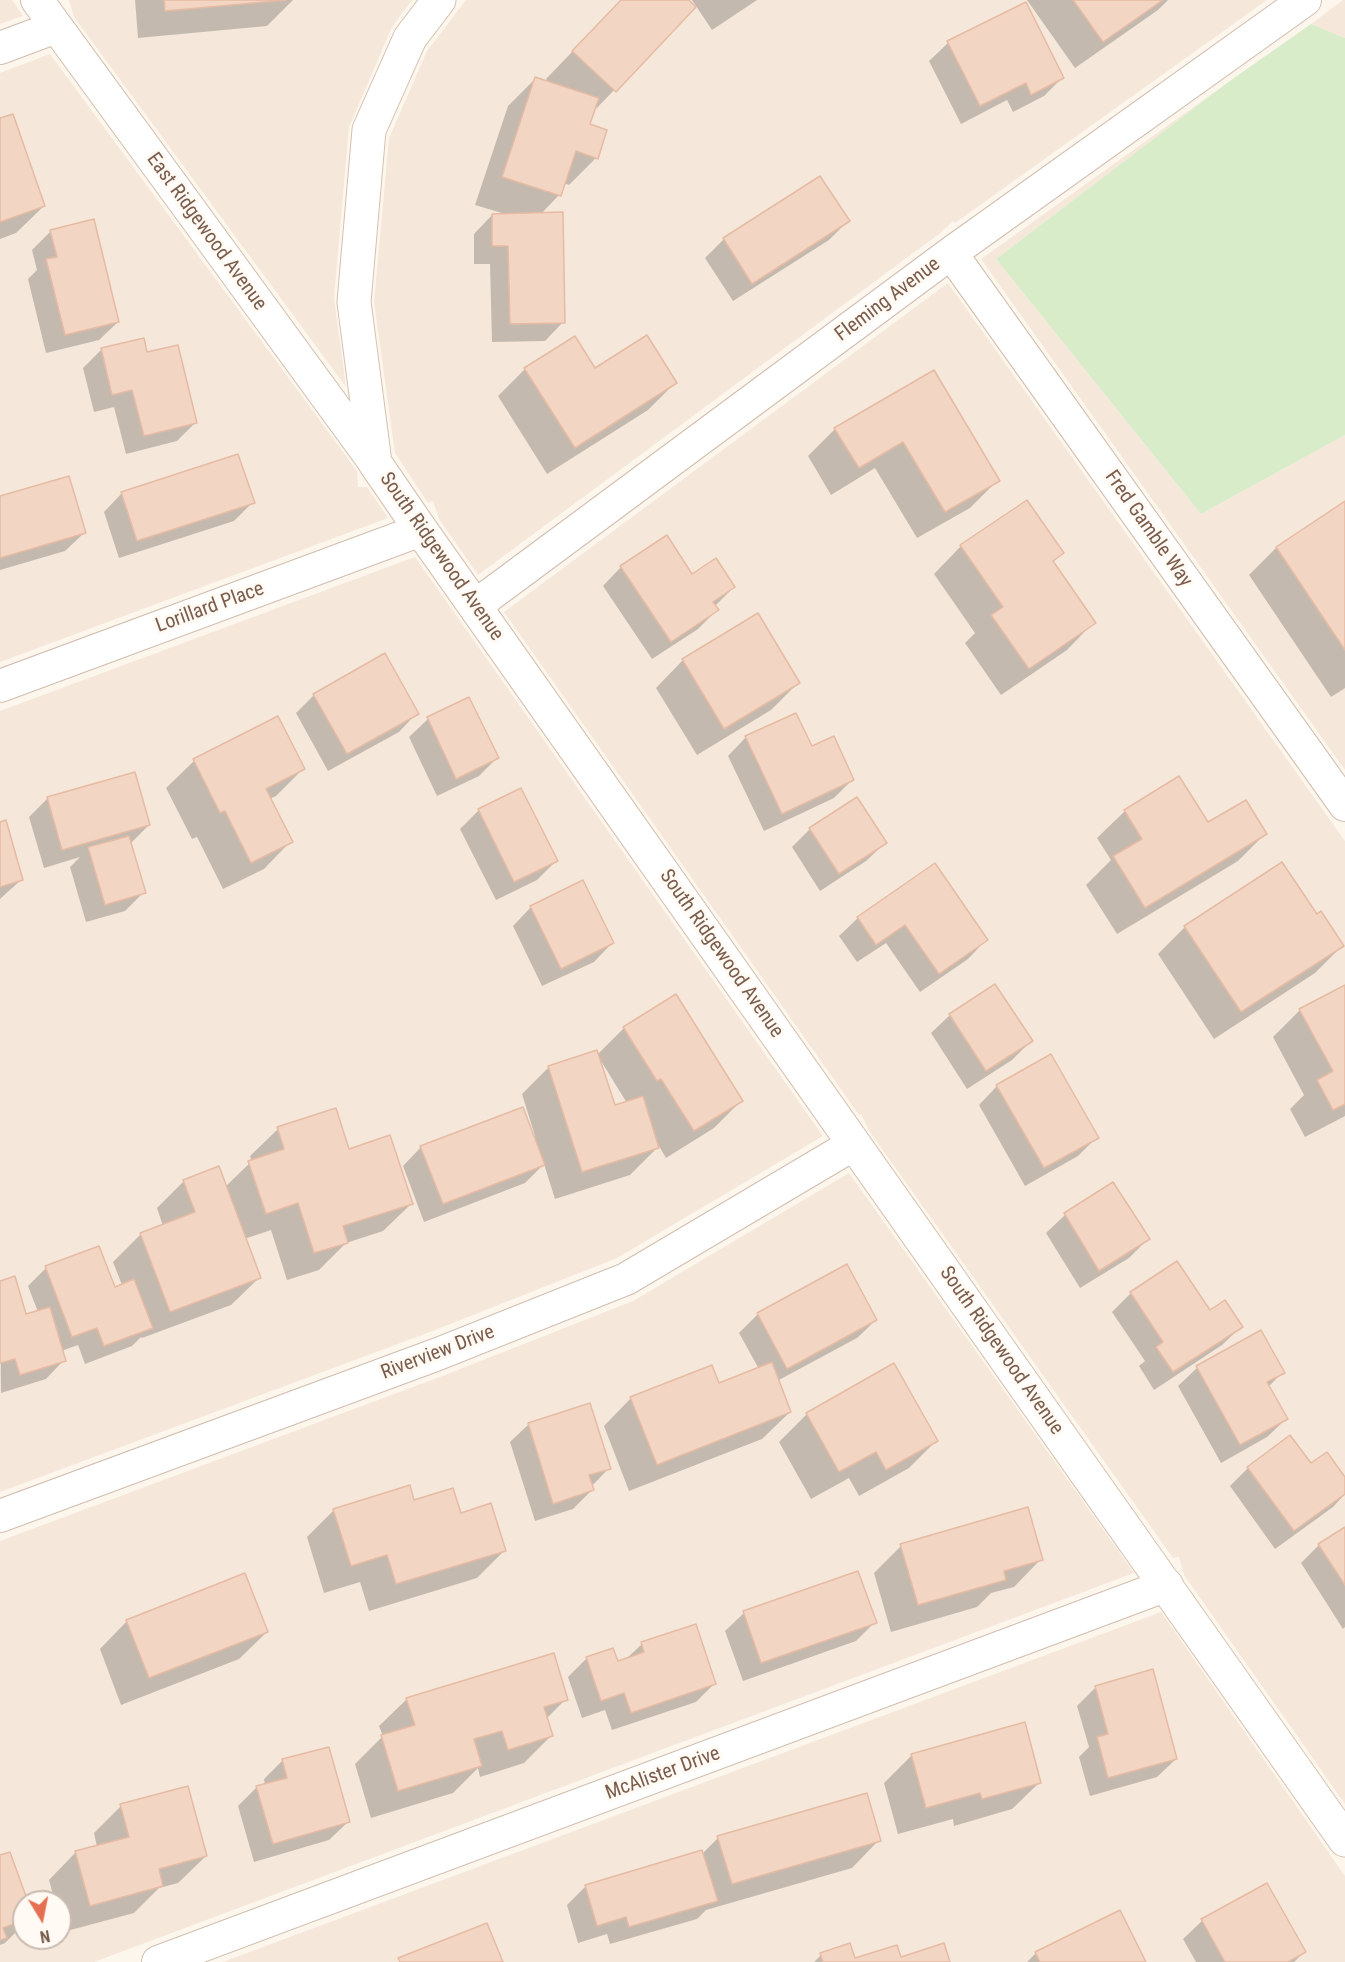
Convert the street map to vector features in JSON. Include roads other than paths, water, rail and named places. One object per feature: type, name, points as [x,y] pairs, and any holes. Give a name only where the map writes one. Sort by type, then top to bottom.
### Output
[{"type":"street","name":"East Ridgewood Avenue","points":[[37,0],[375,463]]},
{"type":"street","name":"South Ridgewood Avenue","points":[[439,0],[410,38],[369,130],[354,302],[375,463],[1345,1840]]},
{"type":"street","name":"Fleming Avenue","points":[[475,606],[951,253],[1305,0]]},
{"type":"street","points":[[0,48],[56,27]]},
{"type":"street","name":"Fred Gamble Way","points":[[951,253],[1345,805]]},
{"type":"street","name":"Lorillard Place","points":[[0,687],[421,530]]},
{"type":"street","name":"Riverview Drive","points":[[0,1516],[438,1354],[626,1279],[854,1144]]},
{"type":"street","name":"McAlister Drive","points":[[158,1962],[1167,1586]]}]
